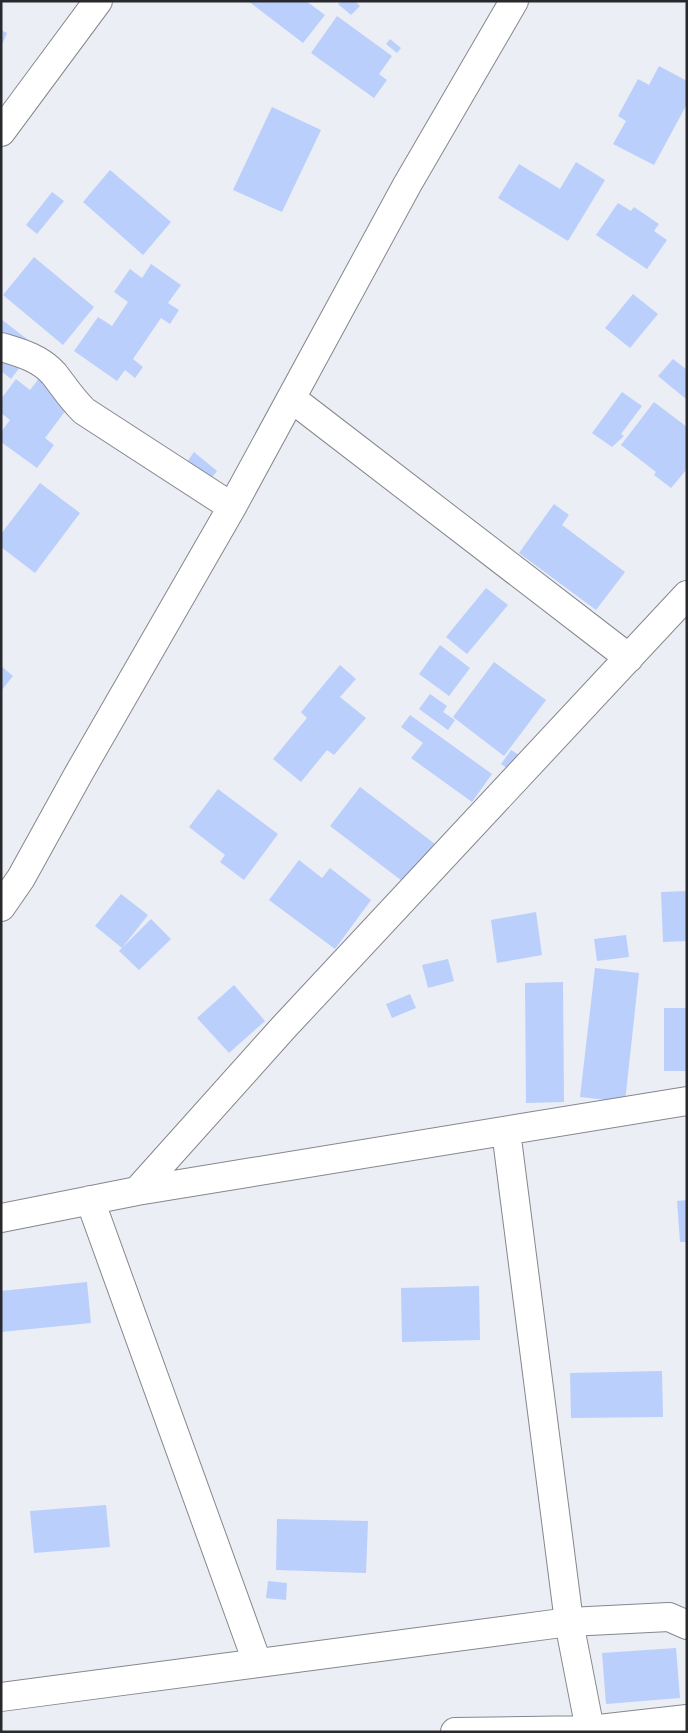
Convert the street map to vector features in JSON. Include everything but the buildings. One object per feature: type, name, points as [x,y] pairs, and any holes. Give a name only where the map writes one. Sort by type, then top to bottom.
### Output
[{"type":"street","points":[[1,132],[98,1]]},
{"type":"street","points":[[1,908],[26,870],[88,755],[232,507],[408,186],[514,1]]},
{"type":"street","points":[[1,347],[26,354],[40,362],[54,374],[68,396],[84,410],[232,507]]},
{"type":"street","points":[[291,398],[629,658]]},
{"type":"street","points":[[137,1191],[284,1027],[687,595]]},
{"type":"street","points":[[1,1218],[137,1191],[687,1101]]},
{"type":"street","points":[[506,1131],[569,1622],[590,1730]]},
{"type":"street","points":[[90,1200],[257,1662]]},
{"type":"street","points":[[1,1697],[569,1622],[670,1617],[687,1625]]},
{"type":"street","points":[[455,1732],[590,1730],[687,1720]]},
{"type":"street","points":[[681,1732],[687,1726]]}]
